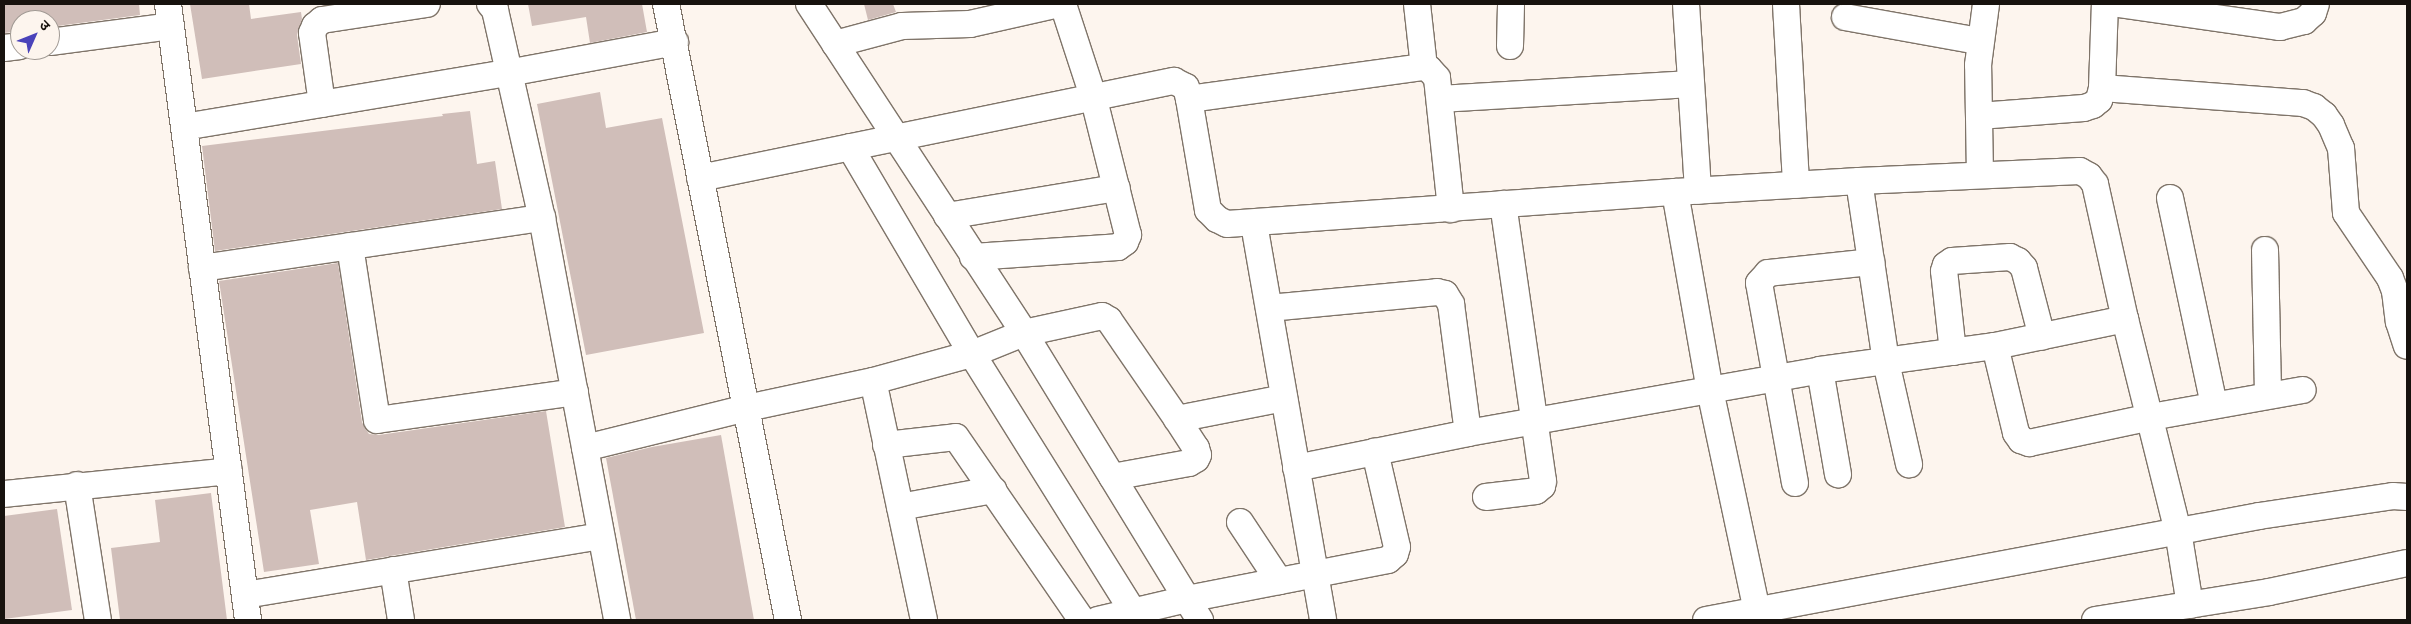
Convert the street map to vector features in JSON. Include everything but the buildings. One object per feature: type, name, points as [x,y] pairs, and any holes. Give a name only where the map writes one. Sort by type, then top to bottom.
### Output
[{"type":"street","points":[[322,104],[312,33],[315,26],[322,20],[427,4]]},
{"type":"street","points":[[490,4],[495,10],[542,218],[617,620]]},
{"type":"street","points":[[666,4],[788,620]]},
{"type":"street","points":[[809,4],[1024,334],[1193,610]]},
{"type":"street","points":[[834,44],[902,26],[964,25],[1061,4],[1093,96],[1128,235],[1125,242],[1118,247],[973,257]]},
{"type":"street","points":[[1417,4],[1424,67]]},
{"type":"street","points":[[1510,46],[1511,4]]},
{"type":"street","points":[[1686,4],[1691,84],[1686,191],[1710,390],[1757,611]]},
{"type":"street","points":[[1786,4],[1796,185]]},
{"type":"street","points":[[1980,175],[1980,41],[1986,4]]},
{"type":"street","points":[[1979,116],[2084,108],[2093,105],[2098,100],[2102,88],[2105,4]]},
{"type":"street","points":[[2118,4],[2179,7],[2280,26],[2304,22],[2313,13],[2316,4]]},
{"type":"street","points":[[60,40],[170,15],[247,608],[393,570],[601,536]]},
{"type":"street","points":[[1845,17],[1980,41]]},
{"type":"street","points":[[184,127],[508,73],[675,42]]},
{"type":"street","points":[[1190,99],[1424,67],[1434,72],[1437,78],[1451,209]]},
{"type":"street","points":[[700,178],[896,136],[1174,81],[1186,87],[1190,99],[1208,210],[1217,220],[1228,224],[1254,224],[1686,191],[2080,171],[2089,176],[2095,184],[2125,319],[2178,531],[2190,605]]},
{"type":"street","points":[[1440,99],[1691,84]]},
{"type":"street","points":[[2102,88],[2303,103],[2314,107],[2324,115],[2331,125],[2341,148],[2346,213],[2390,278],[2398,305],[2399,322],[2407,346]]},
{"type":"street","points":[[850,147],[972,354],[1134,613]]},
{"type":"street","points":[[1859,181],[1886,362],[1909,464]]},
{"type":"street","points":[[947,216],[1117,188]]},
{"type":"street","points":[[2170,198],[2214,405]]},
{"type":"street","points":[[1486,497],[1536,491],[1542,486],[1543,481],[1503,204]]},
{"type":"street","points":[[202,268],[542,218]]},
{"type":"street","points":[[1254,224],[1323,620]]},
{"type":"street","points":[[350,246],[377,420],[575,392]]},
{"type":"street","points":[[2266,250],[2268,395]]},
{"type":"street","points":[[1953,352],[1944,271],[1946,265],[1952,261],[2010,257],[2018,261],[2024,268],[2042,337]]},
{"type":"street","points":[[1796,483],[1775,378],[1759,283],[1768,273],[1871,262]]},
{"type":"street","points":[[1269,308],[1436,292],[1445,294],[1451,304],[1468,433]]},
{"type":"street","points":[[585,448],[747,408],[873,381],[972,354],[1024,334],[1102,316],[1109,320],[1178,419],[1196,448],[1198,455],[1196,459],[1189,463],[1112,477]]},
{"type":"street","points":[[1296,468],[1468,433],[1534,423],[1820,370],[1995,346],[2125,319]]},
{"type":"street","points":[[1995,346],[2016,433],[2020,440],[2029,443],[2151,417],[2303,390]]},
{"type":"street","points":[[1820,370],[1838,474]]},
{"type":"street","points":[[873,381],[924,620]]},
{"type":"street","points":[[1178,419],[1284,398]]},
{"type":"street","points":[[886,445],[956,437],[1082,620]]},
{"type":"street","points":[[1098,620],[1134,613],[1193,610],[1278,581],[1388,560],[1395,554],[1397,547],[1375,452]]},
{"type":"street","points":[[4,494],[229,470]]},
{"type":"street","points":[[77,485],[98,620]]},
{"type":"street","points":[[900,507],[993,490]]},
{"type":"street","points":[[1706,620],[2259,516],[2394,496],[2407,497]]},
{"type":"street","points":[[1240,522],[1278,581]]},
{"type":"street","points":[[2095,620],[2269,592],[2407,563]]},
{"type":"street","points":[[393,570],[401,620]]}]
